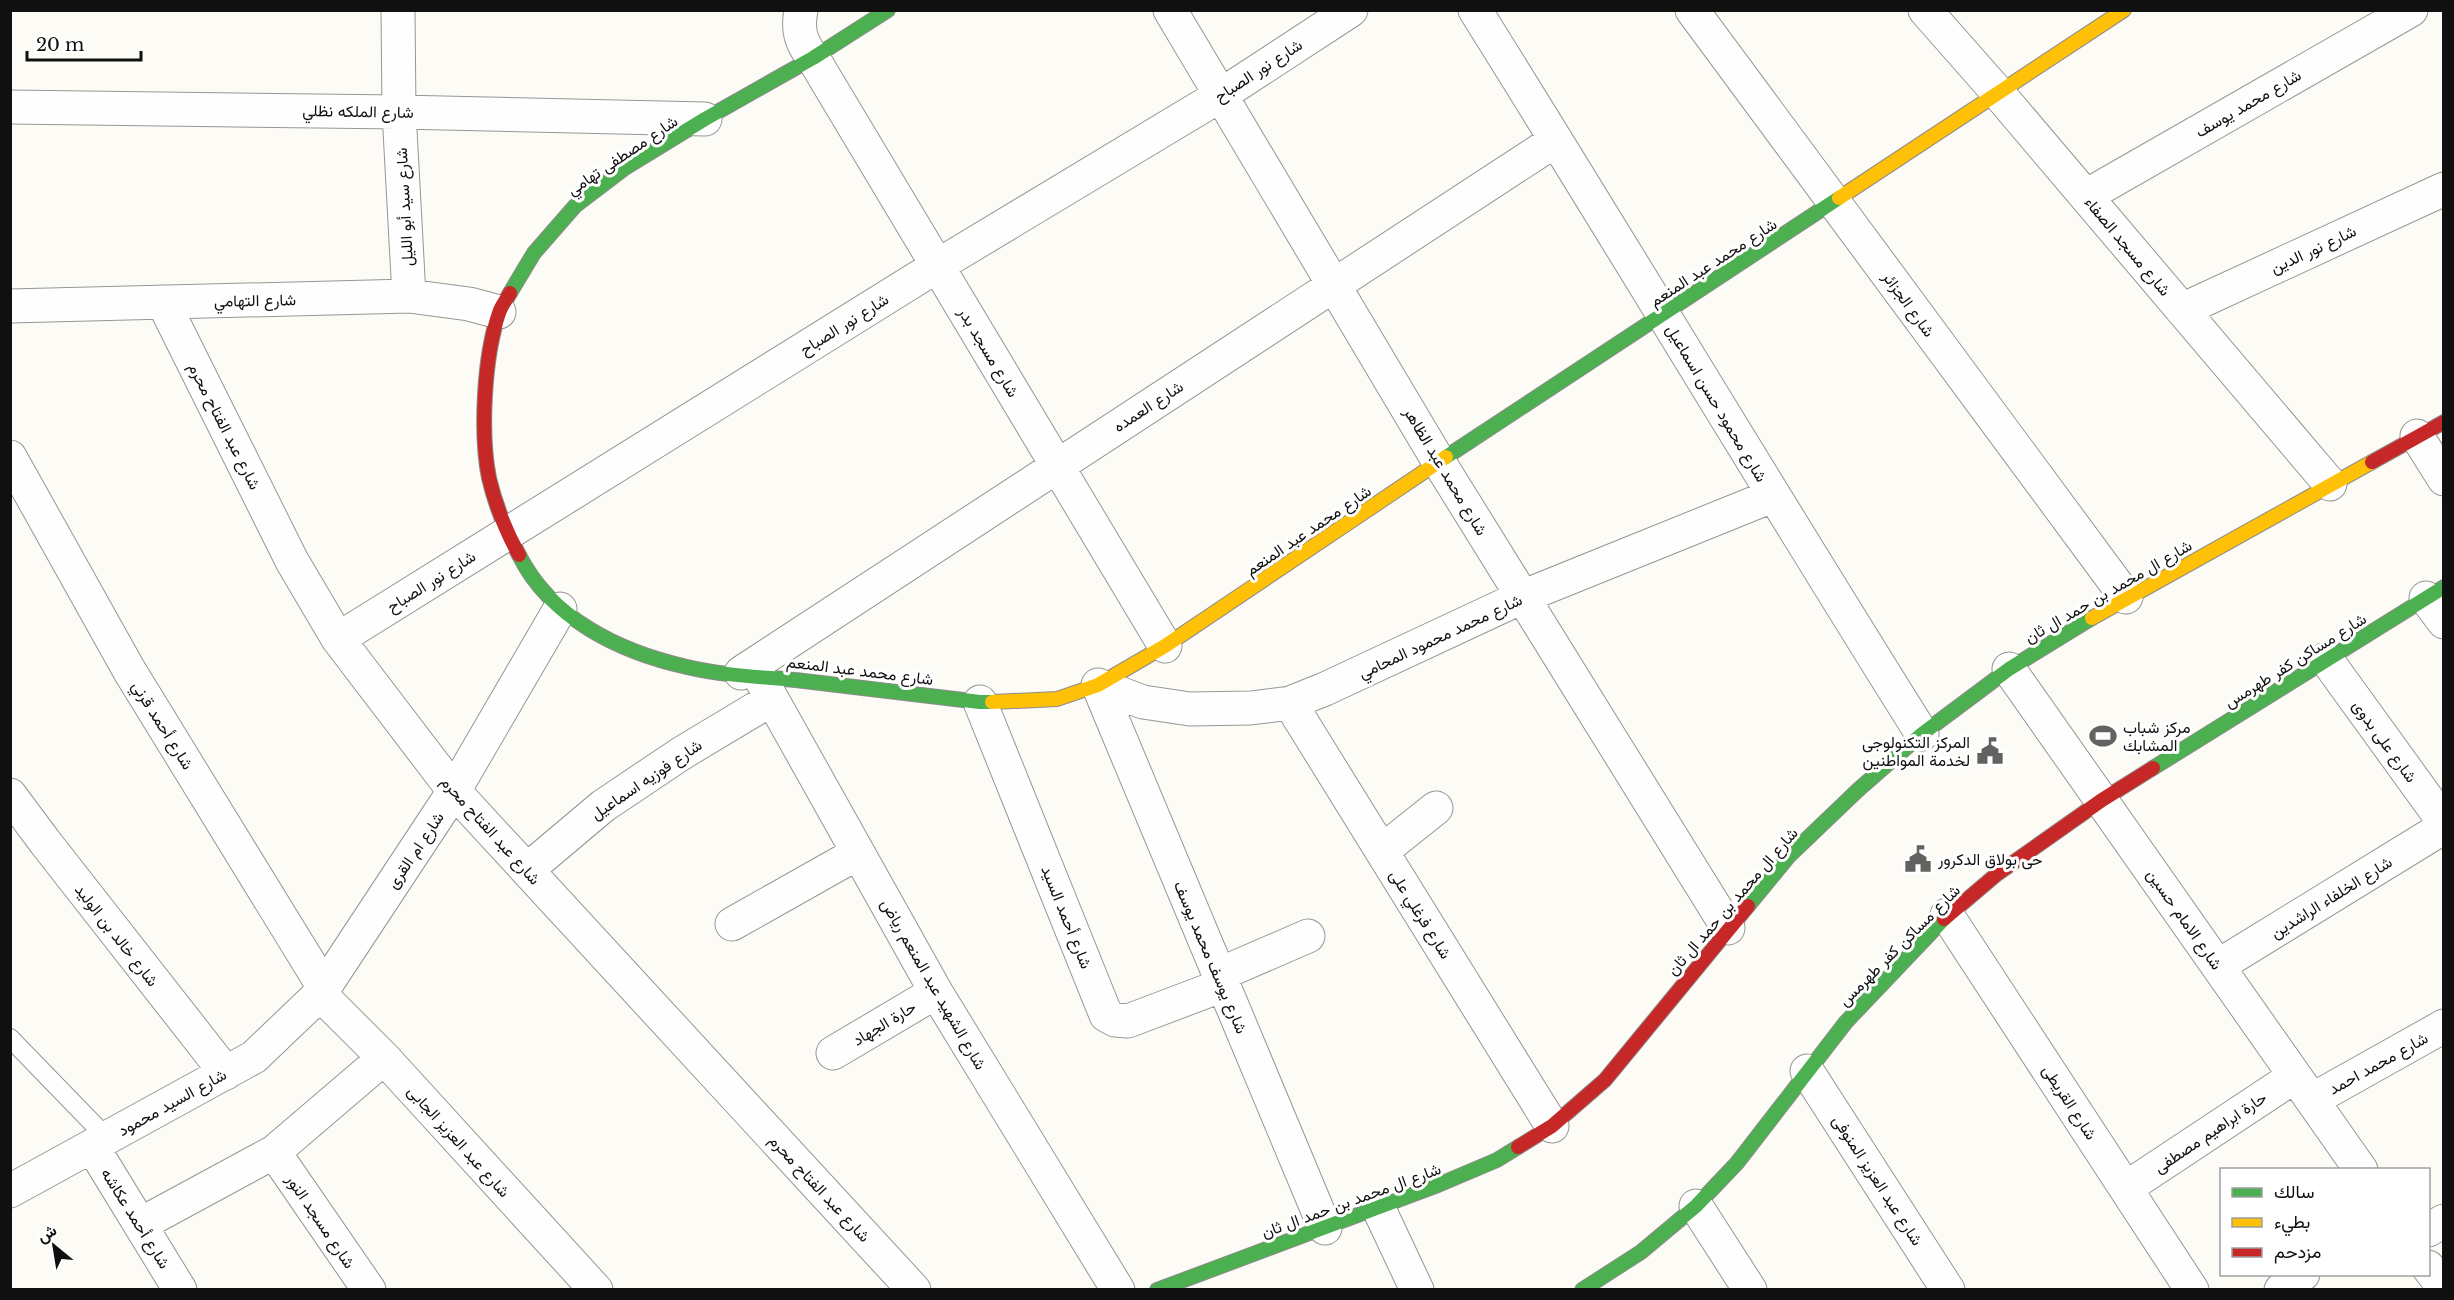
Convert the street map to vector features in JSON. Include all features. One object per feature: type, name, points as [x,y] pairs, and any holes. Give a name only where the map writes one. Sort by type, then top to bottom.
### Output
[{"type":"street","name":"شارع سيد أبو الليل","points":[[398,10],[399,112],[409,296]]},
{"type":"street","name":"شارع مسجد بدر","points":[[801,10],[799,34],[804,47],[813,58],[1165,646]]},
{"type":"street","name":"شارع مصطفى تهامي","points":[[560,609],[525,568],[507,533],[489,478],[483,421],[488,363],[499,312],[534,253],[575,206],[626,168],[705,119],[813,58],[888,10]]},
{"type":"street","name":"شارع محمد عبد الظاهر","points":[[1170,10],[1522,597],[1728,928]]},
{"type":"street","name":"شارع نور الصباح","points":[[338,639],[937,266],[1221,94],[1351,10]]},
{"type":"street","name":"شارع محمود حسن اسماعيل","points":[[1475,10],[1664,314],[1772,496],[1922,734]]},
{"type":"street","name":"شارع الجزائر","points":[[1692,10],[2126,597]]},
{"type":"street","name":"شارع مسجد الصفاء","points":[[1924,10],[1999,94],[2330,484]]},
{"type":"street","name":"شارع محمد عبد المنعم","points":[[560,609],[591,631],[638,654],[689,668],[757,682],[980,702],[1057,699],[1098,685],[1165,646],[2124,10]]},
{"type":"street","name":"شارع محمد يوسف","points":[[2086,196],[2411,10]]},
{"type":"street","name":"شارع الملكه نظلي","points":[[10,107],[705,119]]},
{"type":"street","name":"شارع العمده","points":[[757,682],[1057,466],[1556,140]]},
{"type":"street","name":"شارع نور الدين","points":[[2182,310],[2444,189]]},
{"type":"street","name":"شارع التهامي","points":[[10,306],[409,296],[470,304],[499,312]]},
{"type":"street","name":"شارع عبد الفتاح محرم","points":[[163,302],[292,561],[338,639],[454,791],[914,1290]]},
{"type":"street","name":"شارع ال محمد بن حمد ال ثان","points":[[1157,1290],[1438,1185],[1497,1160],[1552,1126],[1605,1080],[1789,856],[1858,790],[1922,734],[2009,669],[2126,597],[2430,429]]},
{"type":"street","points":[[2430,429],[2444,479]]},
{"type":"street","name":"شارع أحمد قرني","points":[[10,457],[129,670],[322,991]]},
{"type":"street","name":"شارع محمد محمود المحامي","points":[[1098,685],[1143,702],[1191,709],[1251,708],[1290,703],[1325,689],[1522,597],[1772,496]]},
{"type":"street","name":"شارع مساكن كفر طهرمس","points":[[1582,1290],[1641,1252],[1696,1206],[1737,1163],[1846,1022],[1947,915],[1996,874],[2102,800],[2326,659],[2438,602]]},
{"type":"street","name":"شارع ام القرى","points":[[322,991],[454,791],[560,609]]},
{"type":"street","name":"شارع على بدوى","points":[[2326,659],[2444,825]]},
{"type":"street","name":"شارع الامام حسين","points":[[2009,669],[2360,1168]]},
{"type":"street","name":"شارع الشهيد عبد المنعم رياض","points":[[757,682],[858,853],[936,992],[1118,1290]]},
{"type":"street","name":"شارع فوزيه اسماعيل","points":[[527,870],[603,806],[682,753],[757,682]]},
{"type":"street","name":"شارع يوسف محمد يوسف","points":[[1098,685],[1325,1228]]},
{"type":"street","name":"شارع أحمد السيد","points":[[980,702],[1106,1015],[1115,1020],[1128,1022],[1221,980]]},
{"type":"street","name":"شارع فرغلي على","points":[[1290,703],[1552,1126]]},
{"type":"street","name":"شارع خالد بن الوليد","points":[[10,795],[226,1073]]},
{"type":"street","points":[[1382,851],[1436,808]]},
{"type":"street","name":"شارع الخلفاء الراشدين","points":[[2218,966],[2444,825]]},
{"type":"street","points":[[732,924],[858,853]]},
{"type":"street","name":"شارع القريطى","points":[[1947,915],[2192,1290]]},
{"type":"street","points":[[1221,980],[1308,936]]},
{"type":"street","name":"شارع عبد العزيز الجابى","points":[[322,991],[595,1289]]},
{"type":"street","name":"شارع السيد محمود","points":[[10,1191],[254,1057],[322,991]]},
{"type":"street","name":"حارة الجهاد","points":[[833,1053],[936,992]]},
{"type":"street","name":"شارع محمد احمد","points":[[2303,1088],[2444,1026]]},
{"type":"street","points":[[141,1224],[274,1152],[384,1058]]},
{"type":"street","name":"شارع عبد العزيز المنوفى","points":[[1808,1071],[1948,1290]]},
{"type":"street","name":"حارة ابراهيم مصطفى","points":[[2126,1188],[2303,1088]]},
{"type":"street","name":"شارع أحمد عكاشه","points":[[99,1142],[141,1224],[180,1290]]},
{"type":"street","name":"شارع مسجد النور","points":[[274,1152],[369,1290]]},
{"type":"street","points":[[1696,1206],[1750,1290]]},
{"type":"street","points":[[1378,1207],[1417,1290]]},
{"type":"street","points":[[2430,1229],[2444,1221]]},
{"type":"street","points":[[2430,1269],[2444,1288]]},
{"type":"street","points":[[2281,1290],[2302,1276]]},
{"type":"lane","points":[[10,1038],[99,1142]]},
{"type":"traffic: fast","points":[[510,293],[534,253],[575,206],[625,168],[705,119],[813,58],[888,10]]},
{"type":"traffic: fast","points":[[1446,457],[1839,198]]},
{"type":"traffic: fast","points":[[519,555],[533,578],[569,615],[613,642],[662,661],[730,674],[992,702]]},
{"type":"traffic: fast","points":[[2153,768],[2444,587]]},
{"type":"traffic: fast","points":[[1748,906],[1789,856],[1858,790],[1922,734],[2009,669],[2092,618]]},
{"type":"traffic: fast","points":[[1582,1290],[1641,1252],[1696,1206],[1737,1163],[1846,1022],[1944,919]]},
{"type":"traffic: fast","points":[[1157,1290],[1438,1185],[1497,1160],[1518,1147]]},
{"type":"traffic: slow","points":[[1839,198],[2124,10]]},
{"type":"traffic: slow","points":[[992,702],[1057,699],[1098,685],[1165,646],[1446,457]]},
{"type":"traffic: slow","points":[[2092,618],[2372,462]]},
{"type":"traffic: jam","points":[[510,293],[501,308],[494,331],[487,372],[484,417],[486,460],[494,498],[519,555]]},
{"type":"traffic: jam","points":[[2372,462],[2444,422]]},
{"type":"traffic: jam","points":[[1944,919],[1997,874],[2102,800],[2153,768]]},
{"type":"traffic: jam","points":[[1518,1147],[1552,1126],[1605,1080],[1748,906]]},
{"type":"place","name":"مركز شباب المشابك","points":[[2103,736]]},
{"type":"place","name":"المركز التكنولوجى لخدمة المواطنين","points":[[1990,751]]},
{"type":"place","name":"حى بولاق الدكرور","points":[[1918,859]]}]
